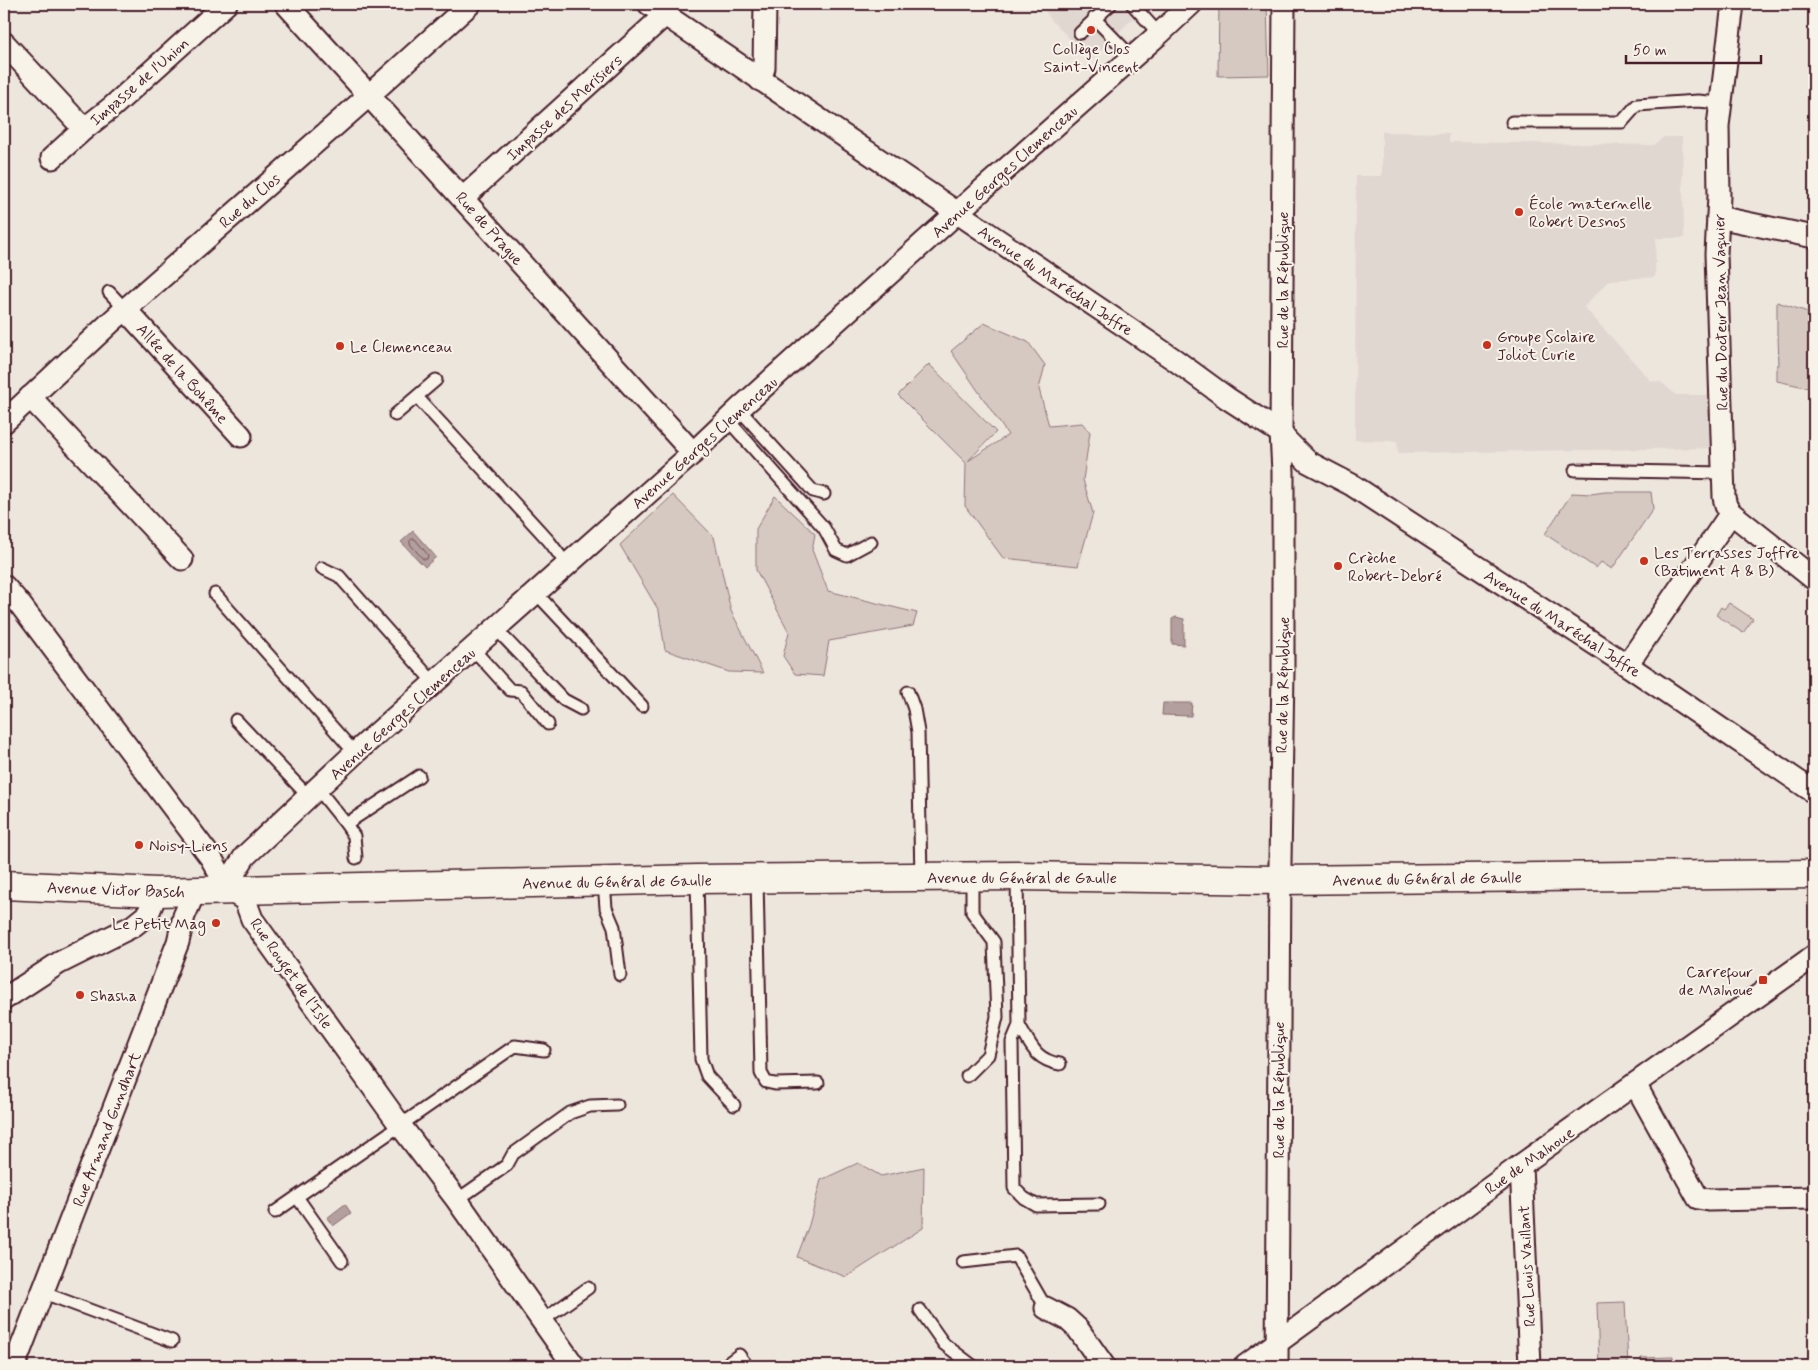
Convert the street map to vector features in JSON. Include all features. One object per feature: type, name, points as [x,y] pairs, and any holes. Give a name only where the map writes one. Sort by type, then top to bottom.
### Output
[{"type":"street","name":"Impasse de l'Union","points":[[52,158],[226,4]]},
{"type":"street","name":"Rue de Prague","points":[[286,4],[693,453]]},
{"type":"street","name":"Rue du Clos","points":[[4,422],[125,309],[370,95],[470,4]]},
{"type":"street","points":[[760,80],[764,68],[765,4]]},
{"type":"street","name":"Avenue Georges Clemenceau","points":[[229,890],[236,870],[245,856],[355,753],[693,453],[1191,4]]},
{"type":"street","name":"Rue de la République","points":[[1277,1366],[1284,4]]},
{"type":"street","name":"Rue du Docteur Jean Vaquier","points":[[1732,513],[1724,501],[1716,254],[1718,126],[1733,4]]},
{"type":"street","name":"Avenue du Maréchal Joffre","points":[[657,9],[1175,360],[1227,398],[1281,432],[1287,441],[1308,462],[1352,485],[1627,665],[1814,792]]},
{"type":"street","name":"Impasse des Merisiers","points":[[463,198],[657,9]]},
{"type":"street","points":[[4,43],[84,129]]},
{"type":"street","points":[[1718,217],[1814,237]]},
{"type":"street","name":"Allée de la Bohême","points":[[125,309],[241,436]]},
{"type":"street","points":[[30,398],[182,559]]},
{"type":"street","points":[[1283,481],[1294,470],[1308,462]]},
{"type":"street","points":[[1627,665],[1732,513],[1814,578]]},
{"type":"street","name":"Rue Rouget de l'Isle","points":[[4,586],[25,611],[210,858],[229,890],[245,900],[252,919],[400,1125],[458,1200],[574,1366]]},
{"type":"street","name":"Avenue du Général de Gaulle","points":[[229,890],[757,878],[1017,876],[1280,880],[1814,874]]},
{"type":"street","name":"Avenue Victor Basch","points":[[4,885],[157,892],[229,890]]},
{"type":"street","name":"Rue Armand Gundhart","points":[[14,1366],[44,1293],[178,942],[184,916],[195,891]]},
{"type":"street","points":[[4,999],[59,963],[133,926],[148,914],[157,892]]},
{"type":"street","name":"Rue de Malnoue","points":[[1245,1366],[1521,1165],[1814,956]]},
{"type":"street","points":[[1635,1084],[1698,1198],[1709,1200],[1814,1198]]},
{"type":"street","name":"Rue Louis Vaillant","points":[[1521,1165],[1530,1366]]},
{"type":"street","points":[[1046,1308],[1067,1319],[1078,1329],[1104,1366]]},
{"type":"lane","points":[[1080,33],[1111,4]]},
{"type":"lane","points":[[1132,4],[1159,34]]},
{"type":"lane","points":[[1094,18],[1132,57]]},
{"type":"lane","points":[[1512,122],[1622,122],[1637,106],[1698,101],[1720,103]]},
{"type":"lane","points":[[110,292],[125,309]]},
{"type":"lane","points":[[396,415],[436,380]]},
{"type":"lane","points":[[417,397],[549,541],[567,565]]},
{"type":"lane","points":[[734,415],[813,491],[824,494]]},
{"type":"lane","points":[[734,415],[824,528],[836,550],[847,555],[871,542]]},
{"type":"lane","points":[[1575,470],[1723,473]]},
{"type":"lane","points":[[322,568],[339,576],[434,683]]},
{"type":"lane","points":[[536,593],[642,706]]},
{"type":"lane","points":[[215,594],[355,753]]},
{"type":"lane","points":[[496,629],[564,700],[581,709]]},
{"type":"lane","points":[[473,648],[510,690],[521,691],[548,724]]},
{"type":"lane","points":[[908,692],[914,708],[918,732],[921,877]]},
{"type":"lane","points":[[236,720],[346,824],[354,836],[356,858]]},
{"type":"lane","points":[[346,824],[419,776]]},
{"type":"lane","points":[[967,1076],[988,1055],[997,1017],[994,942],[972,912],[972,876]]},
{"type":"lane","points":[[1017,876],[1019,1025],[1012,1042],[1014,1188],[1024,1198],[1036,1205],[1099,1204]]},
{"type":"lane","points":[[757,878],[761,1073],[766,1082],[775,1084],[818,1083]]},
{"type":"lane","points":[[697,879],[702,1059],[707,1076],[734,1105]]},
{"type":"lane","points":[[604,880],[606,908],[614,927],[620,975]]},
{"type":"lane","points":[[1019,1025],[1038,1055],[1047,1062],[1060,1064]]},
{"type":"lane","points":[[275,1212],[515,1046],[544,1050]]},
{"type":"lane","points":[[458,1200],[508,1165],[514,1154],[570,1113],[590,1106],[617,1105]]},
{"type":"lane","points":[[297,1197],[342,1261]]},
{"type":"lane","points":[[964,1262],[1016,1256],[1046,1308]]},
{"type":"lane","points":[[542,1321],[588,1288]]},
{"type":"lane","points":[[44,1293],[172,1341]]},
{"type":"lane","points":[[920,1310],[944,1344],[973,1366]]},
{"type":"lane","points":[[724,1366],[739,1355],[747,1366]]},
{"type":"shaded area","name":"Collège Clos Saint-Vincent","points":[[1040,4],[1147,4],[1091,60],[1053,22]]},
{"type":"shaded area","points":[[1219,4],[1267,4],[1269,75],[1218,76]]},
{"type":"shaded area","points":[[1382,132],[1449,133],[1449,142],[1654,145],[1664,137],[1682,137],[1684,238],[1656,238],[1655,277],[1609,280],[1584,307],[1651,381],[1661,382],[1676,395],[1713,395],[1715,448],[1398,453],[1397,441],[1355,440],[1356,176],[1382,176]]},
{"type":"shaded area","points":[[1777,302],[1814,314],[1814,389],[1777,381],[1777,365],[1779,365]]},
{"type":"shaded area","points":[[984,323],[1028,342],[1045,365],[1039,389],[1049,426],[1082,423],[1090,432],[1083,480],[1093,513],[1078,566],[1003,558],[965,506],[966,463],[898,395],[929,364],[996,432],[968,461],[1008,435],[951,351]]},
{"type":"shaded area","points":[[1605,492],[1651,492],[1653,509],[1612,569],[1601,562],[1596,568],[1545,534],[1572,493],[1591,494]]},
{"type":"shaded area","points":[[673,495],[714,537],[731,611],[763,673],[729,672],[665,650],[659,611],[620,545]]},
{"type":"shaded area","points":[[775,496],[815,534],[812,550],[828,591],[917,613],[913,626],[829,641],[823,676],[795,674],[783,656],[789,632],[756,570],[756,529]]},
{"type":"shaded area","points":[[1729,603],[1753,619],[1743,633],[1716,615],[1721,607],[1724,609]]},
{"type":"shaded area","points":[[858,1163],[881,1176],[924,1167],[923,1228],[846,1277],[797,1257],[809,1225],[821,1180]]},
{"type":"shaded area","points":[[1625,1302],[1628,1366],[1599,1366],[1597,1303]]},
{"type":"shaded area","points":[[1673,1357],[1673,1366],[1641,1366],[1641,1358]]},
{"type":"water","points":[[413,531],[436,557],[425,567],[401,542]]},
{"type":"water","points":[[1176,617],[1184,619],[1184,645],[1172,644],[1172,619]]},
{"type":"water","points":[[1163,703],[1192,703],[1191,716],[1162,715]]},
{"type":"water","points":[[345,1204],[351,1213],[333,1226],[327,1218]]},
{"type":"place","name":"Collège Clos Saint-Vincent","points":[[1091,30]]},
{"type":"place","name":"École maternelle Robert Desnos","points":[[1519,212]]},
{"type":"place","name":"Groupe Scolaire Joliot Curie","points":[[1487,345]]},
{"type":"place","name":"Le Clemenceau","points":[[340,346]]},
{"type":"place","name":"Les Terrasses Joffre (Batiment A & B)","points":[[1644,561]]},
{"type":"place","name":"Crèche Robert-Debré","points":[[1338,566]]},
{"type":"place","name":"Noisy-Liens","points":[[139,845]]},
{"type":"place","name":"Le Petit Mag","points":[[216,923]]},
{"type":"place","name":"Carrefour de Malnoue","points":[[1763,980]]},
{"type":"place","name":"Shasha","points":[[80,995]]}]
